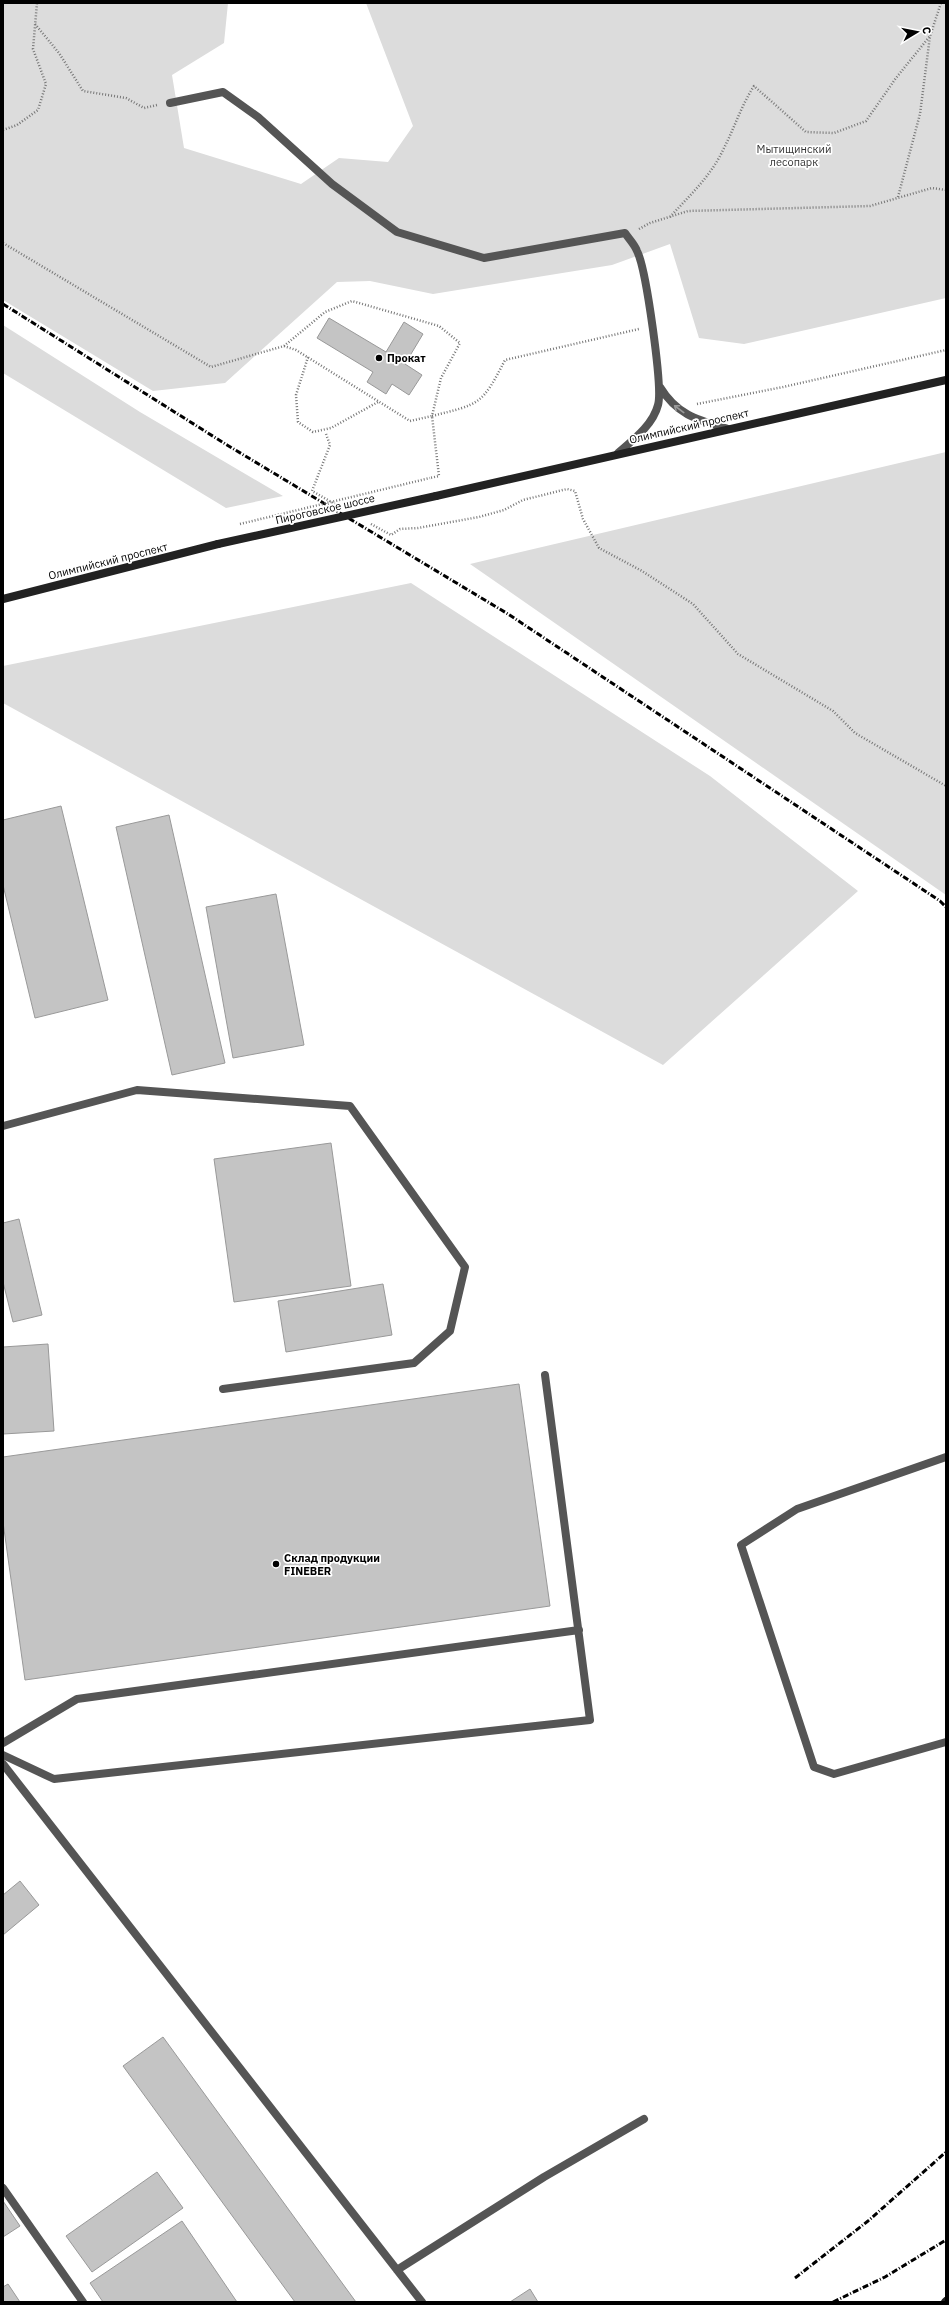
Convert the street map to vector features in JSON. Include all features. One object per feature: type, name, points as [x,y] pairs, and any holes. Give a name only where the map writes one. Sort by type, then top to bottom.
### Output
[{"type":"main road","name":"Олимпийский проспект","points":[[436,496],[618,453],[946,380]]},
{"type":"main road","name":"Пироговское шоссе","points":[[218,544],[436,496]]},
{"type":"main road","name":"Олимпийский проспект","points":[[3,599],[218,544]]},
{"type":"lane","points":[[170,103],[222,92],[258,117],[332,184],[397,232],[484,258],[625,233],[638,251],[647,286],[660,387],[659,404],[651,420],[618,453]]},
{"type":"lane","points":[[660,387],[668,401],[686,414],[700,421],[728,429]]},
{"type":"lane","points":[[3,1126],[137,1090],[350,1106],[465,1267],[450,1331],[414,1363],[223,1389]]},
{"type":"lane","points":[[3,1755],[54,1779],[590,1720],[545,1375]]},
{"type":"lane","points":[[946,1457],[797,1509],[741,1544],[814,1766],[834,1774],[946,1742]]},
{"type":"lane","points":[[3,1743],[77,1699],[579,1630]]},
{"type":"lane","points":[[3,1764],[422,2302]]},
{"type":"lane","points":[[397,2270],[544,2177],[644,2119]]},
{"type":"lane","points":[[3,2188],[83,2302]]},
{"type":"path","points":[[3,130],[17,124],[38,110],[46,84],[33,50],[37,3]]},
{"type":"path","points":[[898,198],[920,114],[930,36],[941,3]]},
{"type":"path","points":[[35,24],[59,53],[83,91],[126,98],[144,108],[170,103]]},
{"type":"path","points":[[670,217],[699,186],[723,151],[736,120],[754,86],[806,132],[834,134],[866,121],[896,78],[930,36]]},
{"type":"path","points":[[625,233],[688,211],[870,206],[932,188],[946,190]]},
{"type":"path","points":[[3,243],[211,367],[284,346],[325,312],[352,301],[439,326],[460,343],[441,378],[432,416],[439,476],[237,524]]},
{"type":"path","points":[[284,346],[308,357],[410,421],[472,407],[489,391],[505,360],[652,326]]},
{"type":"path","points":[[690,405],[783,387],[946,350]]},
{"type":"path","points":[[308,357],[296,395],[298,422],[313,432],[331,428],[378,402]]},
{"type":"path","points":[[575,491],[583,519],[599,548],[642,571],[693,604],[738,654],[833,711],[855,733],[946,786]]},
{"type":"green space","name":"Мытищинский лесопарк","points":[[3,3],[228,3],[224,43],[172,75],[184,148],[301,184],[339,158],[388,162],[413,126],[366,3],[946,3],[946,298],[744,344],[699,338],[670,244],[612,265],[433,294],[370,281],[337,282],[225,383],[153,391],[3,300]]},
{"type":"green space","points":[[3,325],[140,412],[283,496],[226,508],[3,373]]},
{"type":"green space","points":[[946,452],[946,895],[470,564]]},
{"type":"green space","points":[[411,583],[710,776],[858,891],[663,1065],[3,703],[3,666]]},
{"type":"building","name":"Прокат","points":[[329,318],[386,352],[404,322],[423,334],[405,364],[422,375],[409,395],[392,384],[386,394],[367,382],[373,372],[317,338]]},
{"type":"building","points":[[61,806],[108,1000],[35,1018],[3,885],[3,820]]},
{"type":"building","points":[[169,815],[225,1063],[172,1075],[116,827]]},
{"type":"building","points":[[276,894],[304,1045],[233,1058],[206,907]]},
{"type":"building","points":[[331,1143],[351,1286],[234,1302],[214,1159]]},
{"type":"building","points":[[19,1219],[42,1315],[13,1322],[3,1282],[3,1223]]},
{"type":"building","points":[[383,1284],[392,1335],[286,1352],[278,1301]]},
{"type":"building","points":[[48,1344],[54,1431],[3,1434],[3,1347]]},
{"type":"building","name":"Склад продукции FINEBER","points":[[519,1384],[550,1606],[25,1680],[3,1522],[3,1457]]},
{"type":"building","points":[[20,1881],[39,1905],[3,1935],[3,1895]]},
{"type":"building","points":[[163,2037],[356,2302],[295,2302],[123,2066]]},
{"type":"building","points":[[157,2172],[183,2208],[92,2272],[66,2236]]},
{"type":"building","points":[[3,2201],[20,2226],[3,2237]]},
{"type":"building","points":[[182,2221],[237,2302],[103,2302],[90,2283]]},
{"type":"building","points":[[8,2284],[20,2302],[3,2302],[3,2287]]},
{"type":"building","points":[[530,2289],[538,2302],[510,2302]]},
{"type":"railway","points":[[3,304],[227,445],[508,614],[940,901],[946,907]]},
{"type":"railway","points":[[795,2278],[868,2221],[946,2152]]},
{"type":"railway","points":[[833,2302],[885,2277],[946,2240]]},
{"type":"place","name":"Прокат","points":[[379,358]]},
{"type":"place","name":"Склад продукции FINEBER","points":[[276,1564]]}]
